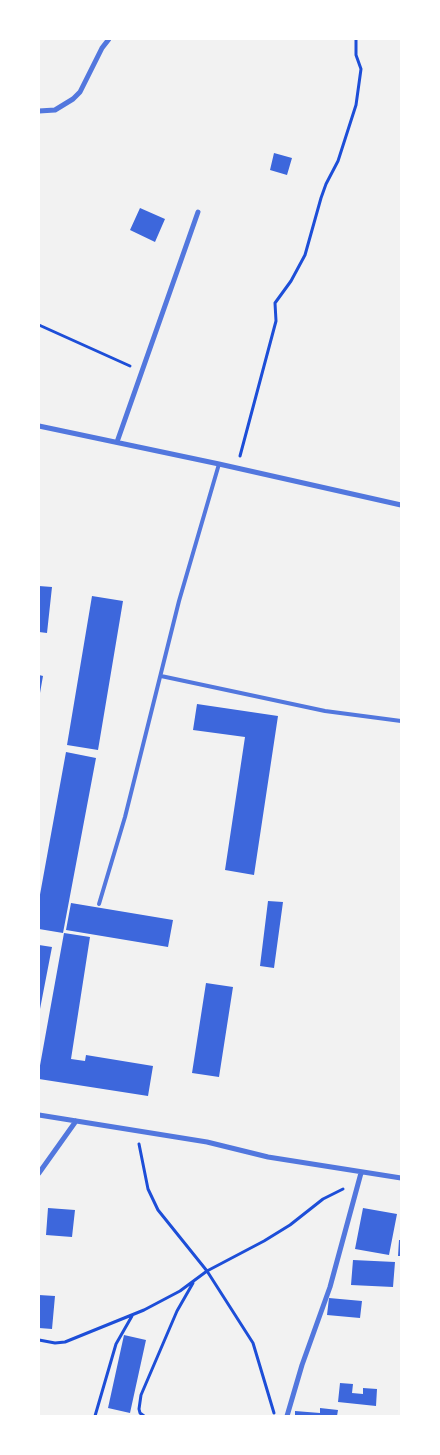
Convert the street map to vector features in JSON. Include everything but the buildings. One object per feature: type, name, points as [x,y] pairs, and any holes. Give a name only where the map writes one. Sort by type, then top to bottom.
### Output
[{"type":"street","points":[[39,111],[55,110],[73,99],[80,92],[102,48],[110,39]]},
{"type":"street","points":[[117,442],[198,212]]},
{"type":"street","points":[[39,426],[219,464],[401,506]]},
{"type":"street","points":[[39,1115],[207,1142],[268,1157],[401,1178]]},
{"type":"street","points":[[39,1173],[76,1121]]},
{"type":"street","points":[[287,1416],[302,1365],[330,1287],[361,1173]]},
{"type":"lane","points":[[99,904],[125,817],[179,601],[219,464]]},
{"type":"lane","points":[[160,676],[325,711],[401,721]]},
{"type":"path","points":[[236,468],[276,321],[275,303],[291,281],[305,255],[321,198],[338,161],[356,105],[361,69],[356,55],[356,39]]},
{"type":"path","points":[[39,325],[142,371]]},
{"type":"path","points":[[137,1131],[148,1189],[158,1210],[207,1270],[253,1343],[274,1416]]},
{"type":"path","points":[[39,1340],[55,1343],[65,1342],[132,1315],[180,1291],[207,1270],[270,1237],[290,1225],[323,1199],[359,1181]]},
{"type":"path","points":[[144,1416],[140,1413],[139,1408],[141,1395],[176,1311],[194,1280]]},
{"type":"path","points":[[94,1416],[116,1344],[132,1315]]}]
